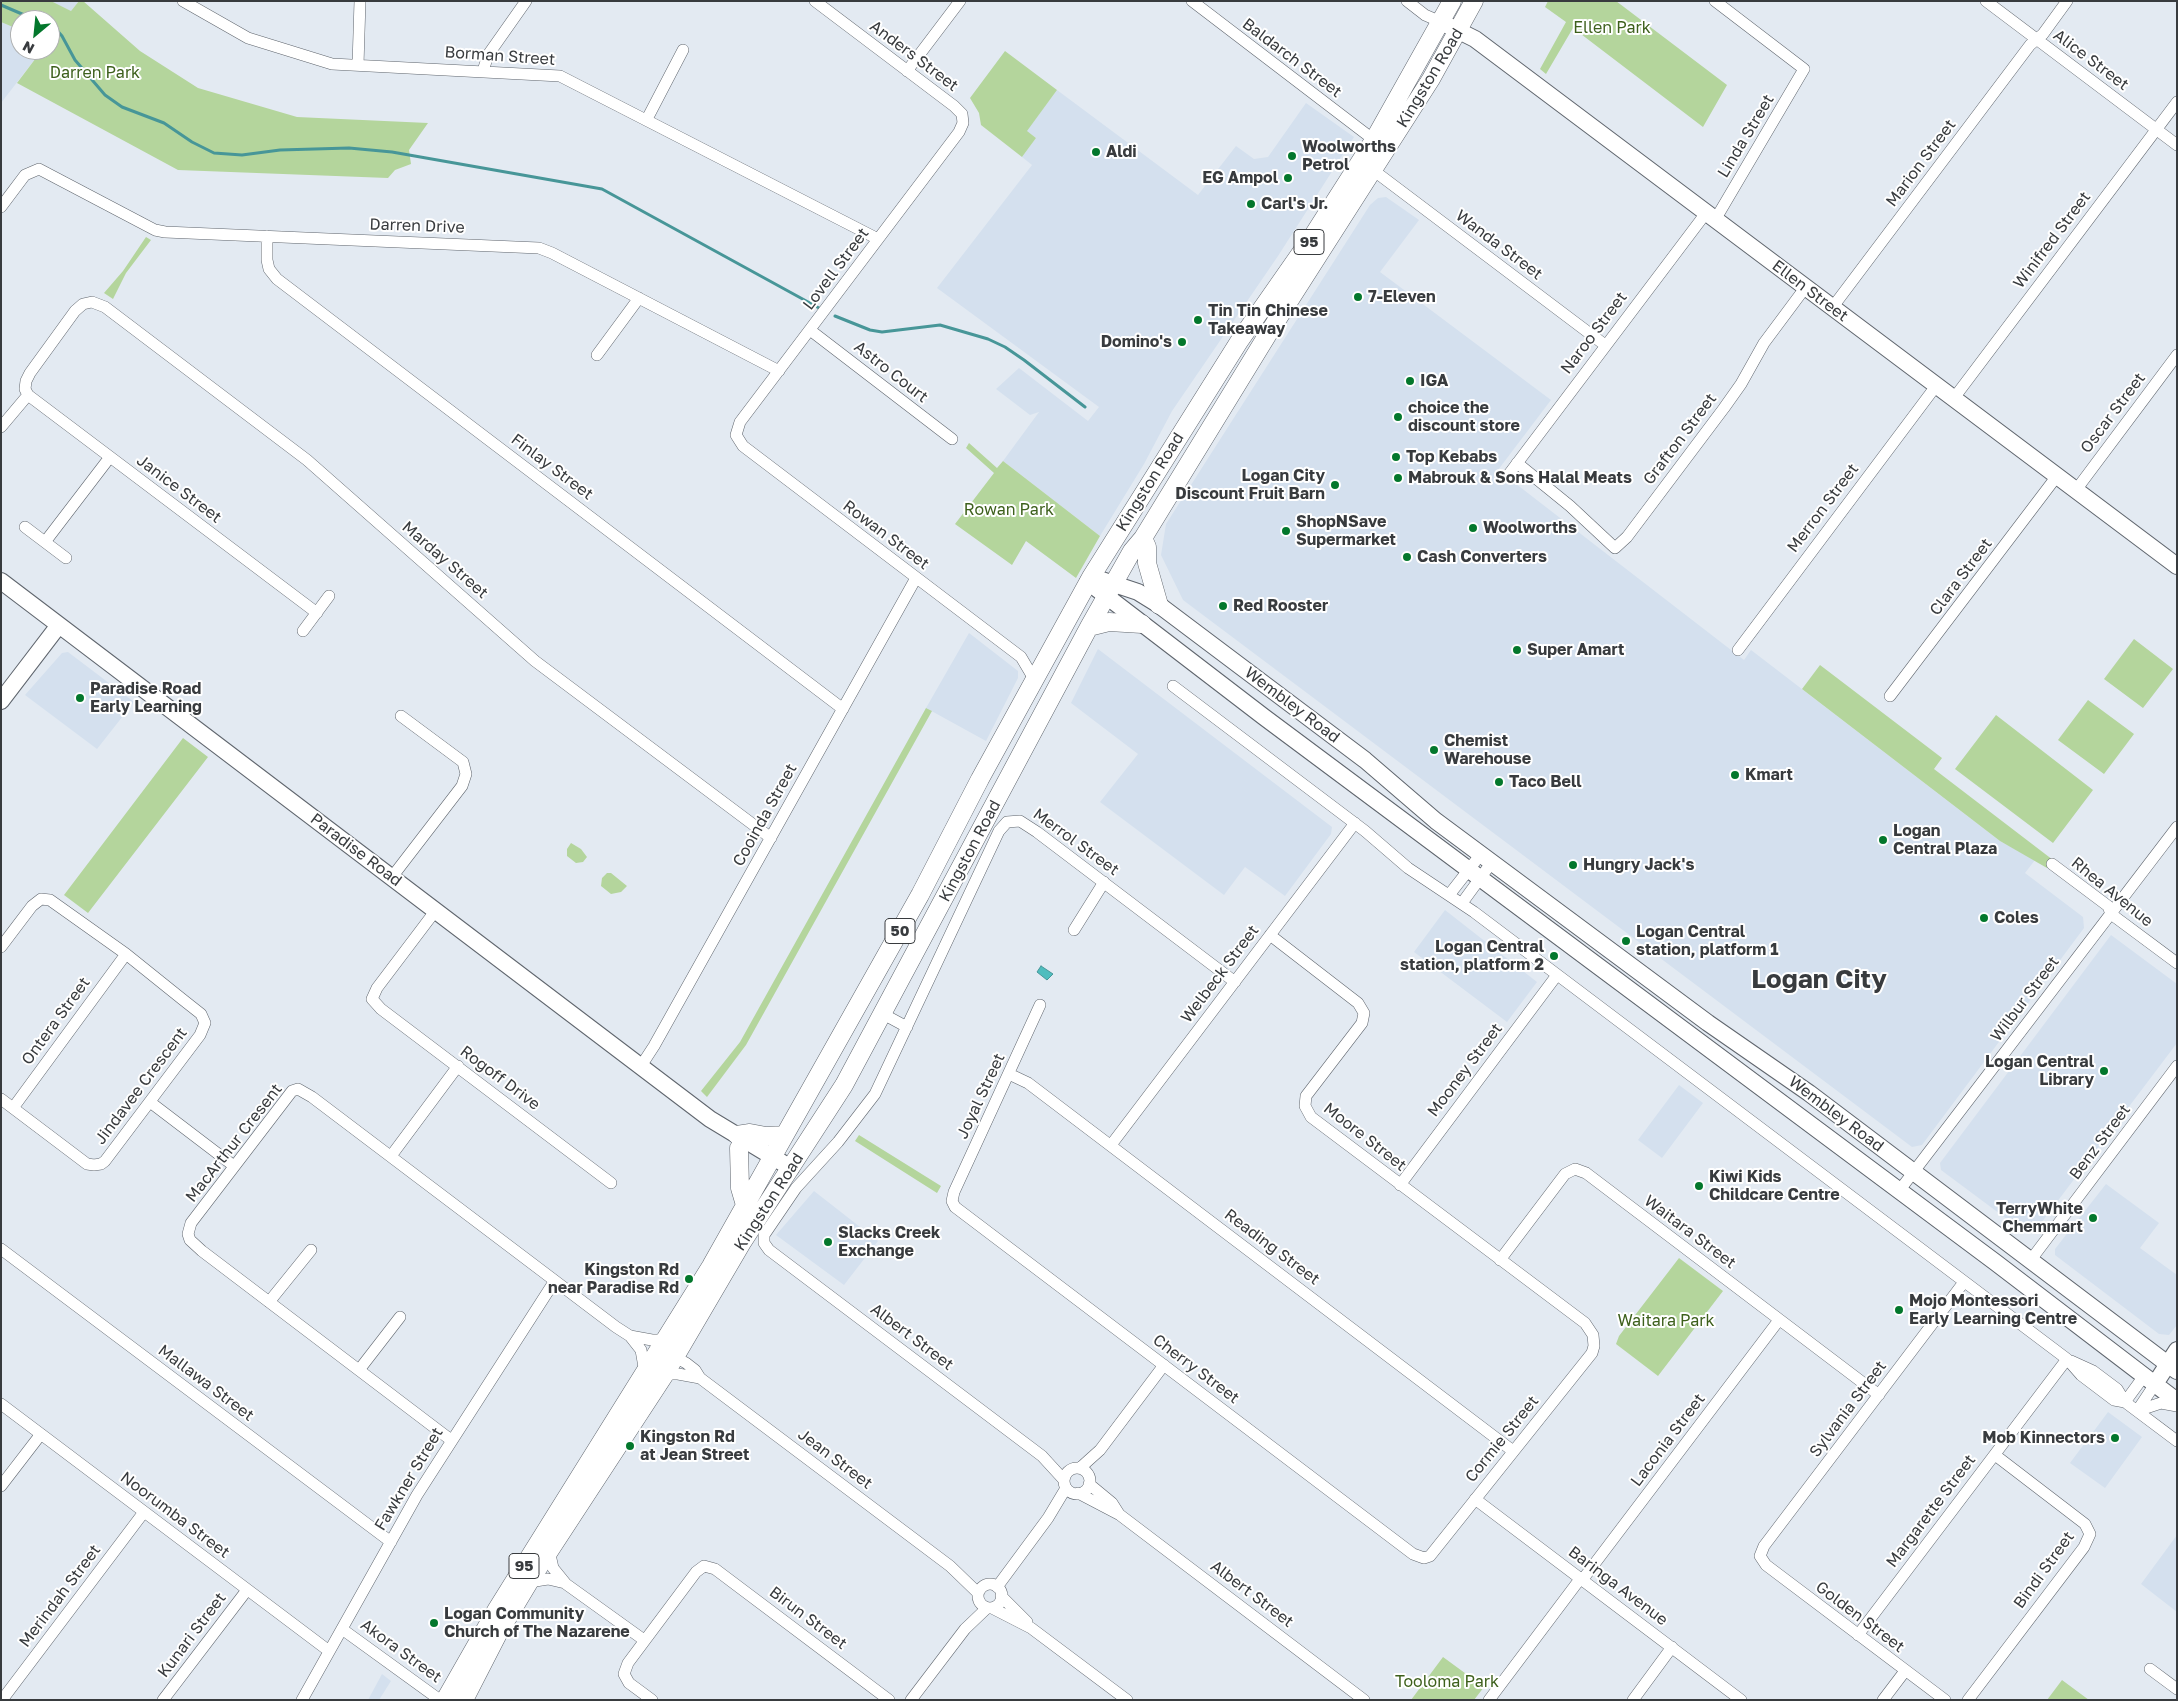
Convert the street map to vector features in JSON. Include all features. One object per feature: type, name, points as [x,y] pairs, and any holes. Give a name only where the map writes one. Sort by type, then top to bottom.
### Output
[{"type":"main road","name":"Kingston Road","points":[[445,1700],[479,1639],[666,1340],[770,1162],[920,895],[1034,679],[1089,580],[1240,340],[1312,237],[1374,140],[1452,1]]},
{"type":"main road","name":"Kingston Road","points":[[464,1700],[499,1632],[529,1582],[665,1374],[743,1241],[834,1102],[1132,551],[1143,538],[1268,334],[1431,79],[1474,1]]},
{"type":"main road","name":"Ellen Street","points":[[1441,22],[1475,38],[2177,566]]},
{"type":"main road","points":[[1143,538],[1147,548],[1147,563],[1159,606]]},
{"type":"main road","name":"Wembley Road","points":[[1089,580],[1110,590],[1142,624],[2177,1401]]},
{"type":"main road","name":"Paradise Road","points":[[1,582],[436,910],[738,1141],[788,1173]]},
{"type":"main road","name":"Wembley Road","points":[[1110,590],[1138,592],[1159,606],[1364,760],[1436,821],[1682,1004],[1766,1062],[2030,1261],[2173,1361]]},
{"type":"main road","points":[[1090,627],[1109,622],[1142,624]]},
{"type":"main road","points":[[1,701],[59,625]]},
{"type":"main road","points":[[745,1205],[740,1188],[738,1141],[750,1133],[766,1136],[785,1135]]},
{"type":"main road","points":[[2149,1380],[2173,1361]]},
{"type":"street","name":"Borman Street","points":[[184,1],[248,38],[332,64],[560,76],[878,239]]},
{"type":"street","points":[[358,65],[360,1]]},
{"type":"street","points":[[483,71],[488,55],[526,1]]},
{"type":"street","name":"Anders Street","points":[[815,1],[954,106],[962,114],[963,123]]},
{"type":"street","points":[[907,71],[960,1]]},
{"type":"street","name":"Baldarch Street","points":[[1192,1],[1374,140]]},
{"type":"street","points":[[1407,1],[1425,15],[1441,22]]},
{"type":"street","name":"Linda Street","points":[[1710,216],[1804,69],[1716,1]]},
{"type":"street","name":"Alice Street","points":[[1986,1],[2177,145]]},
{"type":"street","name":"Marion Street","points":[[1832,308],[2030,45],[2043,34],[2067,1]]},
{"type":"street","points":[[647,119],[683,50]]},
{"type":"street","name":"Winifred Street","points":[[1954,398],[2177,102]]},
{"type":"street","name":"Lovell Street","points":[[736,435],[740,422],[959,132],[963,123]]},
{"type":"street","name":"Darren Drive","points":[[1,208],[25,175],[39,169],[155,230],[165,232],[539,248],[552,253],[778,371]]},
{"type":"street","name":"Wanda Street","points":[[1373,170],[1606,345]]},
{"type":"street","name":"Naroo Street","points":[[1509,474],[1606,345],[1710,216]]},
{"type":"street","name":"Finlay Street","points":[[267,236],[269,269],[277,279],[843,709]]},
{"type":"street","name":"Grafton Street","points":[[1517,463],[1570,506],[1615,548],[1627,536],[1724,408],[1741,384],[1764,343],[1805,288]]},
{"type":"street","points":[[597,356],[639,298]]},
{"type":"street","name":"Marday Street","points":[[27,392],[30,373],[75,311],[84,304],[92,302],[100,304],[307,460],[535,661],[771,838]]},
{"type":"street","name":"Astro Court","points":[[810,330],[952,439]]},
{"type":"street","name":"Oscar Street","points":[[2076,490],[2177,355]]},
{"type":"street","name":"Merron Street","points":[[1738,650],[1936,386]]},
{"type":"street","points":[[1,427],[27,392]]},
{"type":"street","name":"Janice Street","points":[[27,392],[316,613]]},
{"type":"street","name":"Rowan Street","points":[[736,435],[743,446],[1021,657],[1034,679]]},
{"type":"street","points":[[45,542],[110,457]]},
{"type":"street","name":"Clara Street","points":[[1890,696],[2057,476]]},
{"type":"street","points":[[24,527],[66,558]]},
{"type":"street","name":"Cooinda Street","points":[[641,1066],[654,1046],[916,578]]},
{"type":"street","points":[[302,631],[329,596]]},
{"type":"street","name":"Rowan Street","points":[[1021,657],[1044,662]]},
{"type":"street","points":[[1174,686],[1354,823],[1408,868],[1462,903],[2067,1359],[2114,1400],[2125,1402],[2177,1441]]},
{"type":"street","points":[[392,878],[462,786],[466,774],[463,762],[401,716]]},
{"type":"street","name":"Merrol Street","points":[[764,1243],[766,1231],[786,1201],[872,1100],[999,831],[1007,822],[1017,820],[1028,826],[1235,982]]},
{"type":"street","name":"Welbeck Street","points":[[1111,1145],[1354,823]]},
{"type":"street","name":"Wilbur Street","points":[[1899,1191],[2177,827]]},
{"type":"street","points":[[1449,895],[1474,874],[1487,858]]},
{"type":"street","name":"Rhea Avenue","points":[[2052,864],[2108,906],[2112,914],[2177,964]]},
{"type":"street","points":[[1462,903],[1474,874]]},
{"type":"street","points":[[1074,930],[1104,882]]},
{"type":"street","name":"Jindavee Crescent","points":[[1,947],[32,906],[41,899],[50,900],[126,954],[201,1014],[205,1023],[200,1035],[105,1161],[94,1165],[87,1164],[1,1099]]},
{"type":"street","name":"Rogoff Drive","points":[[436,910],[377,988],[372,999],[381,1009],[611,1182]]},
{"type":"street","name":"Moore Street","points":[[1270,934],[1358,1003],[1364,1013],[1362,1023],[1306,1096],[1305,1106],[1310,1117],[1585,1323],[1593,1335]]},
{"type":"street","name":"Ontera Street","points":[[13,1108],[126,954]]},
{"type":"street","name":"Mooney Street","points":[[1400,1184],[1557,975]]},
{"type":"street","name":"Joyal Street","points":[[952,1201],[954,1192],[1040,1005]]},
{"type":"street","points":[[882,1014],[907,1027]]},
{"type":"street","points":[[391,1156],[458,1066]]},
{"type":"street","name":"Benz Street","points":[[2030,1261],[2177,1066]]},
{"type":"street","name":"Reading Street","points":[[1009,1074],[1028,1083],[1111,1145],[1513,1451]]},
{"type":"street","name":"MacArthur Cresent","points":[[451,1440],[198,1248],[188,1234],[191,1223],[292,1091],[298,1090],[312,1097],[554,1282],[630,1336],[641,1350],[645,1373]]},
{"type":"street","points":[[150,1102],[234,1166]]},
{"type":"street","name":"Waitara Street","points":[[1500,1260],[1565,1174],[1575,1169],[1594,1179],[1879,1395]]},
{"type":"street","name":"Cherry Street","points":[[952,1201],[955,1207],[1413,1554],[1424,1558]]},
{"type":"street","name":"Albert Street","points":[[764,1243],[769,1250],[1042,1456],[1070,1488],[1120,1515],[1364,1700]]},
{"type":"street","name":"Mallawa Street","points":[[1,1249],[391,1542]]},
{"type":"street","points":[[270,1302],[311,1250]]},
{"type":"street","name":"Fawkner Street","points":[[302,1700],[451,1440],[554,1282]]},
{"type":"street","name":"Sylvania Street","points":[[1760,1556],[1764,1546],[1964,1282]]},
{"type":"street","points":[[359,1370],[400,1317]]},
{"type":"street","name":"Laconia Street","points":[[1489,1700],[1563,1600],[1582,1579],[1779,1320]]},
{"type":"street","name":"Cormie Street","points":[[1424,1558],[1430,1556],[1436,1550],[1592,1353],[1594,1346],[1593,1335]]},
{"type":"street","name":"MacArthur Cresent","points":[[630,1336],[666,1340]]},
{"type":"street","points":[[645,1373],[656,1371],[666,1357],[676,1356]]},
{"type":"street","name":"Jean Street","points":[[676,1356],[695,1370],[700,1378],[950,1566],[984,1599],[1031,1628],[1127,1700]]},
{"type":"street","name":"Margarette Street","points":[[1858,1635],[2067,1359]]},
{"type":"street","points":[[1070,1488],[1085,1490],[1082,1474],[1164,1365]]},
{"type":"street","name":"Jean Street","points":[[665,1374],[700,1378]]},
{"type":"street","points":[[2125,1402],[2149,1380]]},
{"type":"street","points":[[2137,1411],[2149,1380]]},
{"type":"street","points":[[2137,1411],[2161,1403],[2177,1406]]},
{"type":"street","name":"Noorumba Street","points":[[1,1404],[329,1651]]},
{"type":"street","points":[[1,1486],[41,1434]]},
{"type":"street","name":"Bindi Street","points":[[1968,1700],[2084,1547],[2090,1534],[2085,1524],[1995,1455]]},
{"type":"street","name":"Albert Street","points":[[1042,1456],[1082,1474],[1112,1503],[1120,1515]]},
{"type":"street","points":[[1070,1488],[1066,1474],[1082,1474]]},
{"type":"street","points":[[984,1599],[999,1603],[999,1591],[1070,1488]]},
{"type":"street","name":"Baringa Avenue","points":[[1475,1499],[1741,1700]]},
{"type":"street","name":"Merindah Street","points":[[2,1700],[144,1512]]},
{"type":"street","points":[[549,1550],[553,1568],[566,1584],[644,1640],[628,1663],[624,1674],[629,1683],[652,1700]]},
{"type":"street","name":"Golden Street","points":[[1760,1556],[1766,1565],[1945,1700]]},
{"type":"street","name":"Birun Street","points":[[644,1640],[696,1572],[704,1566],[716,1569],[889,1700]]},
{"type":"street","points":[[529,1582],[548,1579],[566,1584]]},
{"type":"street","points":[[911,1700],[965,1629],[992,1585],[999,1591]]},
{"type":"street","name":"Kunari Street","points":[[163,1700],[247,1590]]},
{"type":"street","name":"Jean Street","points":[[999,1591],[1031,1628]]},
{"type":"street","name":"Akora Street","points":[[342,1629],[440,1700]]},
{"type":"street","points":[[1633,1700],[1672,1647]]},
{"type":"street","points":[[2150,1669],[2177,1689]]},
{"type":"street","points":[[1883,1700],[1905,1671]]},
{"type":"shaded area","points":[[51,1],[79,1],[71,11]]},
{"type":"shaded area","points":[[1,22],[10,26],[10,60],[34,60],[1,103]]},
{"type":"shaded area","points":[[1057,90],[1198,195],[1236,146],[1254,159],[1268,157],[1306,103],[1354,137],[1278,256],[1172,411],[1144,464],[1100,536],[1003,461],[1039,412],[1030,415],[996,389],[1019,368],[1088,421],[1099,407],[937,288],[1032,165],[1022,157],[1036,138],[1026,131]]},
{"type":"shaded area","points":[[1386,197],[1419,220],[1380,272],[1551,400],[1498,470],[1744,660],[1751,650],[2000,841],[2035,860],[2025,873],[2083,917],[2084,928],[1922,1145],[1912,1147],[1183,600],[1161,555],[1166,524],[1370,205],[1378,198]]},
{"type":"shaded area","points":[[969,633],[1018,671],[1018,678],[986,741],[926,708]]},
{"type":"shaded area","points":[[1098,649],[1332,827],[1331,834],[1285,896],[1245,867],[1224,895],[1100,802],[1138,754],[1071,703]]},
{"type":"shaded area","name":"Paradise Road Early Learning","points":[[68,652],[134,702],[97,749],[25,695],[62,653]]},
{"type":"shaded area","points":[[1445,910],[1537,982],[1507,1022],[1414,952]]},
{"type":"shaded area","points":[[2111,935],[2177,984],[2177,1043],[2035,1231],[2027,1234],[1941,1170],[1940,1163]]},
{"type":"shaded area","points":[[1679,1085],[1703,1103],[1662,1158],[1638,1140]]},
{"type":"shaded area","points":[[2106,1184],[2159,1223],[2140,1248],[2177,1275],[2177,1325],[2169,1335],[2159,1334],[2055,1255],[2055,1249]]},
{"type":"shaded area","name":"Slacks Creek Exchange","points":[[814,1191],[878,1241],[844,1285],[776,1235]]},
{"type":"shaded area","points":[[2108,1412],[2142,1437],[2105,1488],[2070,1463]]},
{"type":"shaded area","points":[[2177,1535],[2177,1612],[2141,1584]]},
{"type":"shaded area","points":[[382,1674],[391,1681],[379,1700],[368,1700]]},
{"type":"green space","name":"Darren Park","points":[[1,1],[51,1],[71,11],[79,1],[83,1],[140,51],[198,88],[297,117],[428,123],[409,150],[411,164],[395,170],[388,178],[178,170],[17,83],[34,60],[60,60],[60,10],[10,10],[10,26],[1,22]]},
{"type":"green space","name":"Ellen Park","points":[[1548,1],[1616,1],[1727,85],[1703,127],[1573,28],[1546,74],[1540,69],[1566,22],[1545,7]]},
{"type":"green space","points":[[1005,51],[1057,90],[1027,131],[1036,138],[1022,157],[981,125],[979,113],[970,98]]},
{"type":"green space","points":[[146,237],[151,240],[126,273],[113,299],[104,293],[123,271]]},
{"type":"green space","name":"Rowan Park","points":[[969,443],[997,468],[1003,461],[1100,536],[1076,578],[1026,541],[1012,565],[955,524],[994,473],[966,448]]},
{"type":"green space","points":[[2134,639],[2173,669],[2143,708],[2104,679]]},
{"type":"green space","points":[[1820,665],[1942,758],[1934,769],[2053,860],[2047,868],[2000,841],[1802,689]]},
{"type":"green space","points":[[2088,700],[2134,734],[2104,774],[2058,740]]},
{"type":"green space","points":[[926,708],[932,711],[746,1045],[707,1097],[701,1091],[740,1042]]},
{"type":"green space","points":[[1996,715],[2093,790],[2053,843],[1955,769]]},
{"type":"green space","points":[[183,738],[208,757],[88,913],[64,895]]},
{"type":"green space","points":[[571,843],[581,849],[587,857],[583,862],[576,863],[567,856],[567,849]]},
{"type":"green space","points":[[607,873],[611,873],[627,886],[621,892],[611,894],[601,886],[602,878]]},
{"type":"green space","points":[[859,1135],[941,1186],[937,1193],[855,1141]]},
{"type":"green space","name":"Waitara Park","points":[[1679,1258],[1723,1291],[1658,1376],[1616,1344],[1619,1336]]},
{"type":"green space","name":"Tooloma Park","points":[[1443,1657],[1484,1687],[1474,1700],[1411,1700]]},
{"type":"green space","points":[[2062,1680],[2089,1700],[2047,1700]]},
{"type":"water","points":[[1041,966],[1053,974],[1047,980],[1037,972]]},
{"type":"waterway","points":[[1,5],[13,10]]},
{"type":"waterway","points":[[60,34],[75,60],[105,95],[122,107],[164,123],[192,142],[214,153],[242,155],[280,150],[349,148],[392,152],[602,189],[819,308]]},
{"type":"waterway","points":[[835,316],[870,330],[882,332],[940,325],[988,339],[1005,347],[1024,360],[1085,407]]},
{"type":"place","name":"Aldi","points":[[1096,152]]},
{"type":"place","name":"Woolworths Petrol","points":[[1292,156]]},
{"type":"place","name":"EG Ampol","points":[[1288,178]]},
{"type":"place","name":"Carl's Jr.","points":[[1251,204]]},
{"type":"place","name":"7-Eleven","points":[[1358,297]]},
{"type":"place","name":"Tin Tin Chinese Takeaway","points":[[1198,320]]},
{"type":"place","name":"Domino's","points":[[1182,342]]},
{"type":"place","name":"IGA","points":[[1410,381]]},
{"type":"place","name":"choice the discount store","points":[[1398,417]]},
{"type":"place","name":"Top Kebabs","points":[[1396,457]]},
{"type":"place","name":"Mabrouk & Sons Halal Meats","points":[[1398,478]]},
{"type":"place","name":"Logan City Discount Fruit Barn","points":[[1335,485]]},
{"type":"place","name":"Woolworths","points":[[1473,528]]},
{"type":"place","name":"ShopNSave Supermarket","points":[[1286,531]]},
{"type":"place","name":"Cash Converters","points":[[1407,557]]},
{"type":"place","name":"Red Rooster","points":[[1223,606]]},
{"type":"place","name":"Super Amart","points":[[1517,650]]},
{"type":"place","name":"Paradise Road Early Learning","points":[[80,698]]},
{"type":"place","name":"Chemist Warehouse","points":[[1434,750]]},
{"type":"place","name":"Kmart","points":[[1735,775]]},
{"type":"place","name":"Taco Bell","points":[[1499,782]]},
{"type":"place","name":"Logan Central Plaza","points":[[1883,840]]},
{"type":"place","name":"Hungry Jack's","points":[[1573,865]]},
{"type":"place","name":"Coles","points":[[1984,918]]},
{"type":"place","name":"Logan Central station, platform 1","points":[[1626,941]]},
{"type":"place","name":"Logan Central station, platform 2","points":[[1554,956]]},
{"type":"place","name":"Logan Central Library","points":[[2104,1071]]},
{"type":"place","name":"Kiwi Kids Childcare Centre","points":[[1699,1186]]},
{"type":"place","name":"TerryWhite Chemmart","points":[[2093,1218]]},
{"type":"place","name":"Slacks Creek Exchange","points":[[828,1242]]},
{"type":"place","name":"Kingston Rd near Paradise Rd","points":[[689,1279]]},
{"type":"place","name":"Mojo Montessori Early Learning Centre","points":[[1899,1310]]},
{"type":"place","name":"Mob Kinnectors","points":[[2115,1438]]},
{"type":"place","name":"Kingston Rd at Jean Street","points":[[630,1446]]},
{"type":"place","name":"Logan Community Church of The Nazarene","points":[[434,1623]]},
{"type":"district","name":"Logan City","points":[[1819,980]]}]
